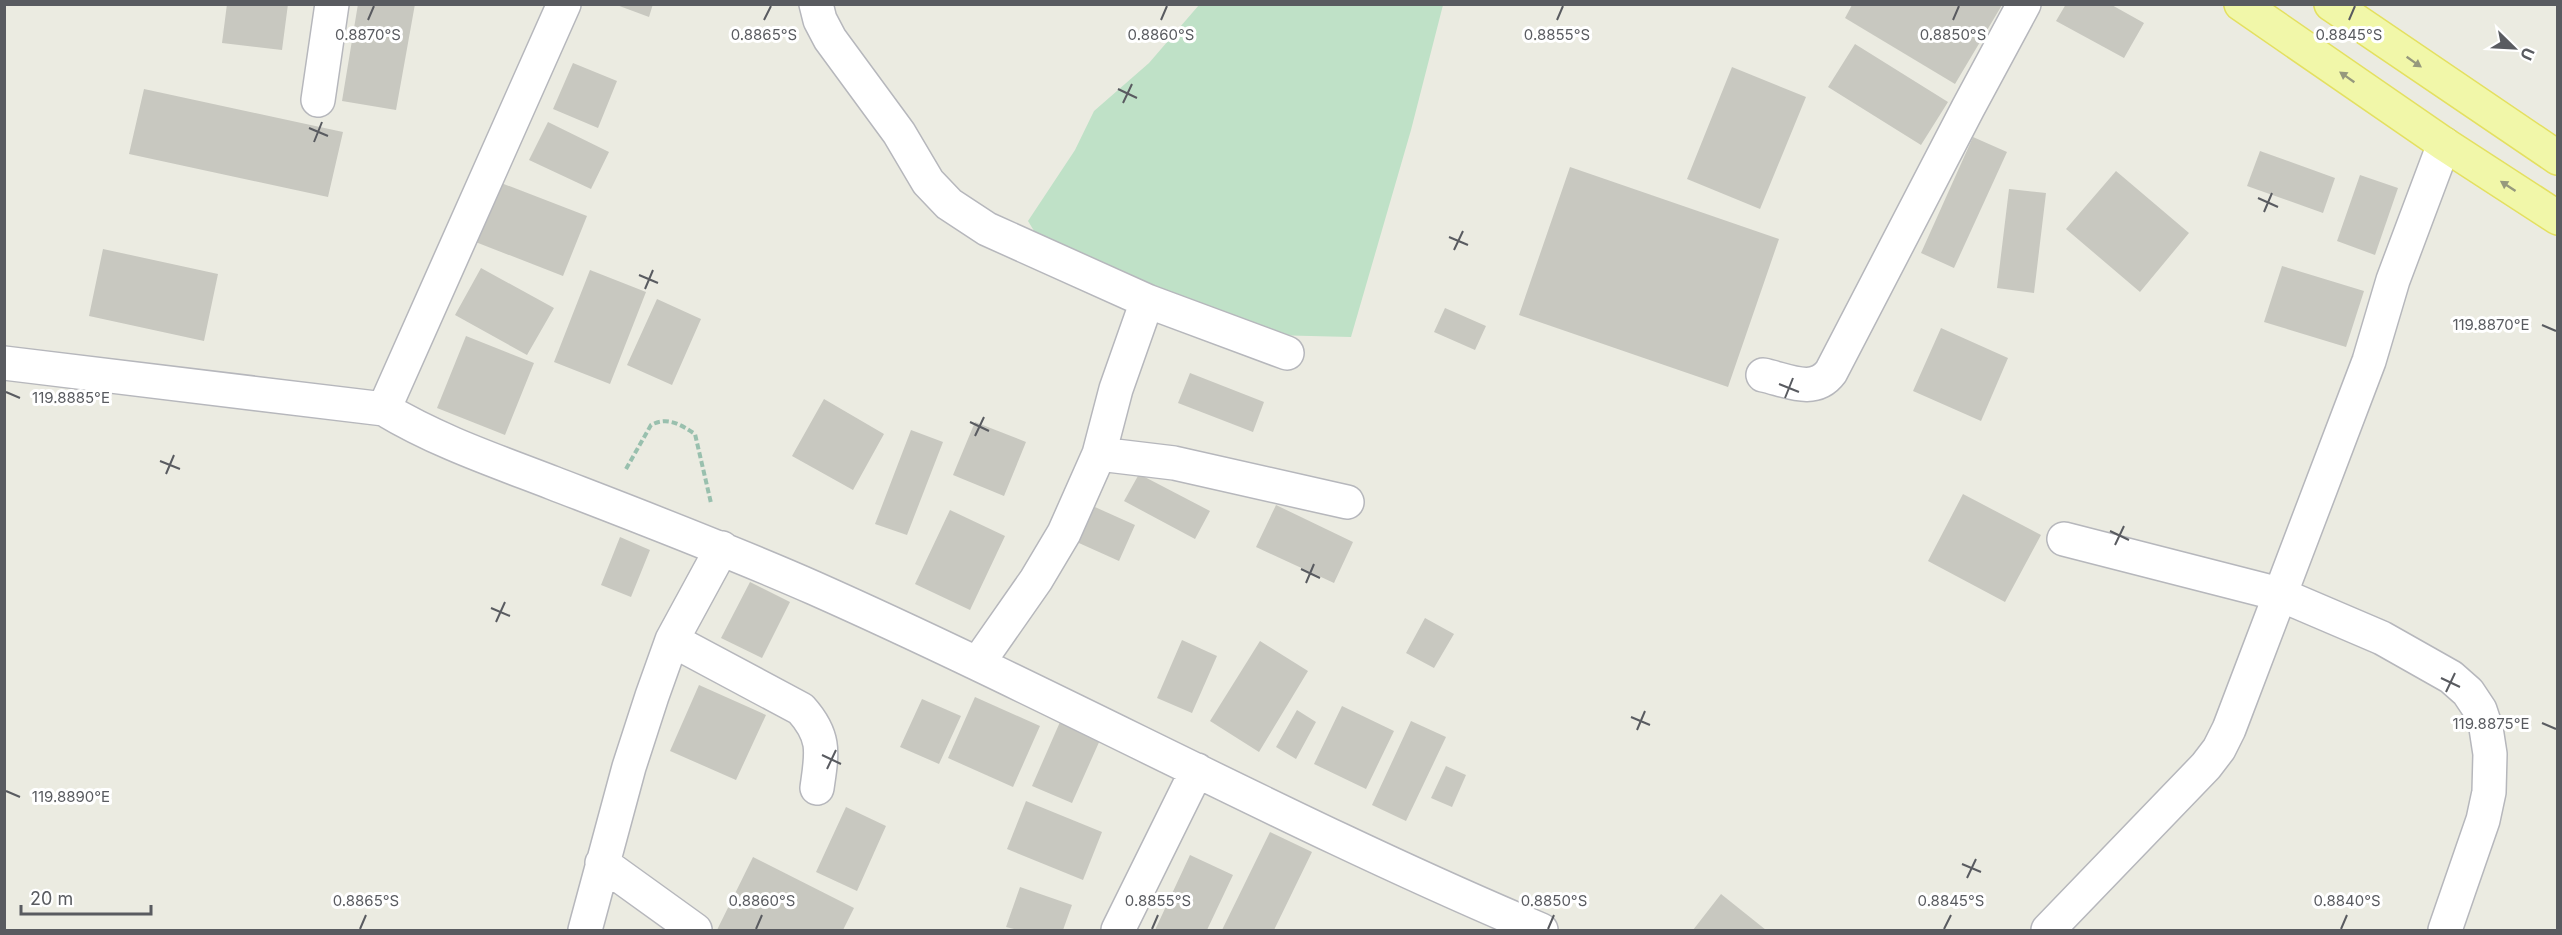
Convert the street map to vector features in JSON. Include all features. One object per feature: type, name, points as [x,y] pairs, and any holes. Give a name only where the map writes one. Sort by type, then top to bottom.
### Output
[{"type":"main road","points":[[2241,4],[2444,144],[2558,218]]},
{"type":"main road","points":[[2331,4],[2558,158]]},
{"type":"street","points":[[318,100],[332,4]]},
{"type":"street","points":[[384,409],[564,4]]},
{"type":"street","points":[[816,4],[820,20],[830,39],[899,133],[928,182],[949,204],[987,229],[1146,301],[1287,352]]},
{"type":"street","points":[[1763,375],[1813,386],[1825,380],[1831,372],[2024,4]]},
{"type":"street","points":[[2048,930],[2206,766],[2219,749],[2239,706],[2279,594],[2369,361],[2393,280],[2444,144]]},
{"type":"street","points":[[978,663],[1036,580],[1065,533],[1099,454],[1116,389],[1146,301]]},
{"type":"street","points":[[4,363],[384,409],[408,424],[457,446],[722,548],[978,663],[1197,770],[1465,897],[1541,930]]},
{"type":"street","points":[[1099,454],[1174,464],[1347,502]]},
{"type":"street","points":[[2064,539],[2279,594],[2382,638],[2451,676],[2468,692],[2480,710],[2490,754],[2489,792],[2483,820],[2445,930]]},
{"type":"street","points":[[585,930],[632,756],[672,640],[722,548]]},
{"type":"street","points":[[672,640],[801,709],[812,721],[820,737],[822,751],[817,788]]},
{"type":"street","points":[[1118,930],[1197,770]]},
{"type":"street","points":[[602,863],[695,930]]},
{"type":"path","points":[[608,504],[640,441],[651,425],[659,421],[675,423],[695,434],[722,548]]},
{"type":"green space","points":[[1199,5],[1443,5],[1411,130],[1351,337],[1183,333],[1125,309],[1053,262],[1028,221],[1075,150],[1094,111],[1149,63]]},
{"type":"building","points":[[227,4],[288,4],[282,50],[222,43]]},
{"type":"building","points":[[358,4],[415,4],[396,110],[342,101]]},
{"type":"building","points":[[614,4],[653,4],[649,17]]},
{"type":"building","points":[[2066,4],[2110,4],[2144,23],[2124,58],[2056,21]]},
{"type":"building","points":[[1852,5],[2002,5],[1955,84],[1845,18]]},
{"type":"building","points":[[1855,44],[1948,102],[1921,145],[1828,87]]},
{"type":"building","points":[[573,63],[617,81],[598,128],[553,109]]},
{"type":"building","points":[[1732,67],[1806,97],[1760,209],[1687,179]]},
{"type":"building","points":[[144,89],[343,132],[328,197],[129,154]]},
{"type":"building","points":[[548,122],[609,152],[591,189],[529,160]]},
{"type":"building","points":[[1973,137],[2007,152],[1954,268],[1921,253]]},
{"type":"building","points":[[2260,151],[2335,178],[2323,213],[2247,186]]},
{"type":"building","points":[[1570,167],[1779,239],[1728,387],[1519,315]]},
{"type":"building","points":[[2116,171],[2189,233],[2140,292],[2066,229]]},
{"type":"building","points":[[2360,175],[2398,188],[2375,255],[2337,241]]},
{"type":"building","points":[[496,181],[587,216],[563,276],[473,241]]},
{"type":"building","points":[[2009,189],[2046,193],[2034,293],[1997,288]]},
{"type":"building","points":[[103,249],[218,274],[204,341],[89,316]]},
{"type":"building","points":[[2282,266],[2364,291],[2346,347],[2264,322]]},
{"type":"building","points":[[481,268],[554,308],[527,355],[455,315]]},
{"type":"building","points":[[590,270],[646,292],[610,384],[554,362]]},
{"type":"building","points":[[657,299],[701,319],[672,385],[627,365]]},
{"type":"building","points":[[1445,308],[1486,326],[1475,350],[1434,332]]},
{"type":"building","points":[[1941,328],[2008,358],[1981,421],[1913,391]]},
{"type":"building","points":[[466,336],[534,363],[505,435],[437,408]]},
{"type":"building","points":[[1190,373],[1264,402],[1253,432],[1178,403]]},
{"type":"building","points":[[824,399],[884,434],[853,490],[792,456]]},
{"type":"building","points":[[975,422],[1026,442],[1004,496],[953,475]]},
{"type":"building","points":[[911,430],[943,442],[907,535],[875,524]]},
{"type":"building","points":[[1139,474],[1210,511],[1195,539],[1124,501]]},
{"type":"building","points":[[1963,494],[2041,535],[2005,602],[1928,561]]},
{"type":"building","points":[[1086,503],[1135,525],[1119,561],[1070,539]]},
{"type":"building","points":[[1276,505],[1353,542],[1334,583],[1256,547]]},
{"type":"building","points":[[950,510],[1005,536],[970,610],[915,584]]},
{"type":"building","points":[[620,537],[650,550],[631,597],[601,585]]},
{"type":"building","points":[[750,582],[790,602],[762,658],[721,638]]},
{"type":"building","points":[[1425,618],[1454,634],[1434,668],[1406,653]]},
{"type":"building","points":[[1182,640],[1217,656],[1192,713],[1157,698]]},
{"type":"building","points":[[1260,641],[1308,671],[1259,752],[1210,721]]},
{"type":"building","points":[[699,685],[766,715],[736,780],[670,751]]},
{"type":"building","points":[[975,697],[1040,726],[1013,787],[948,758]]},
{"type":"building","points":[[922,699],[961,716],[939,764],[900,747]]},
{"type":"building","points":[[1342,706],[1394,731],[1366,789],[1314,764]]},
{"type":"building","points":[[1297,710],[1316,722],[1296,759],[1276,747]]},
{"type":"building","points":[[1411,721],[1446,737],[1406,821],[1372,805]]},
{"type":"building","points":[[1060,722],[1100,740],[1072,803],[1032,786]]},
{"type":"building","points":[[1446,766],[1466,775],[1452,807],[1431,798]]},
{"type":"building","points":[[1026,801],[1102,832],[1083,880],[1007,849]]},
{"type":"building","points":[[846,807],[886,826],[857,891],[816,872]]},
{"type":"building","points":[[1270,832],[1312,852],[1274,930],[1222,930]]},
{"type":"building","points":[[1190,855],[1233,875],[1207,930],[1155,930]]},
{"type":"building","points":[[753,857],[854,908],[843,930],[717,930]]},
{"type":"building","points":[[1020,887],[1072,905],[1063,930],[1018,930],[1006,927]]},
{"type":"building","points":[[1721,894],[1766,930],[1693,930]]}]
